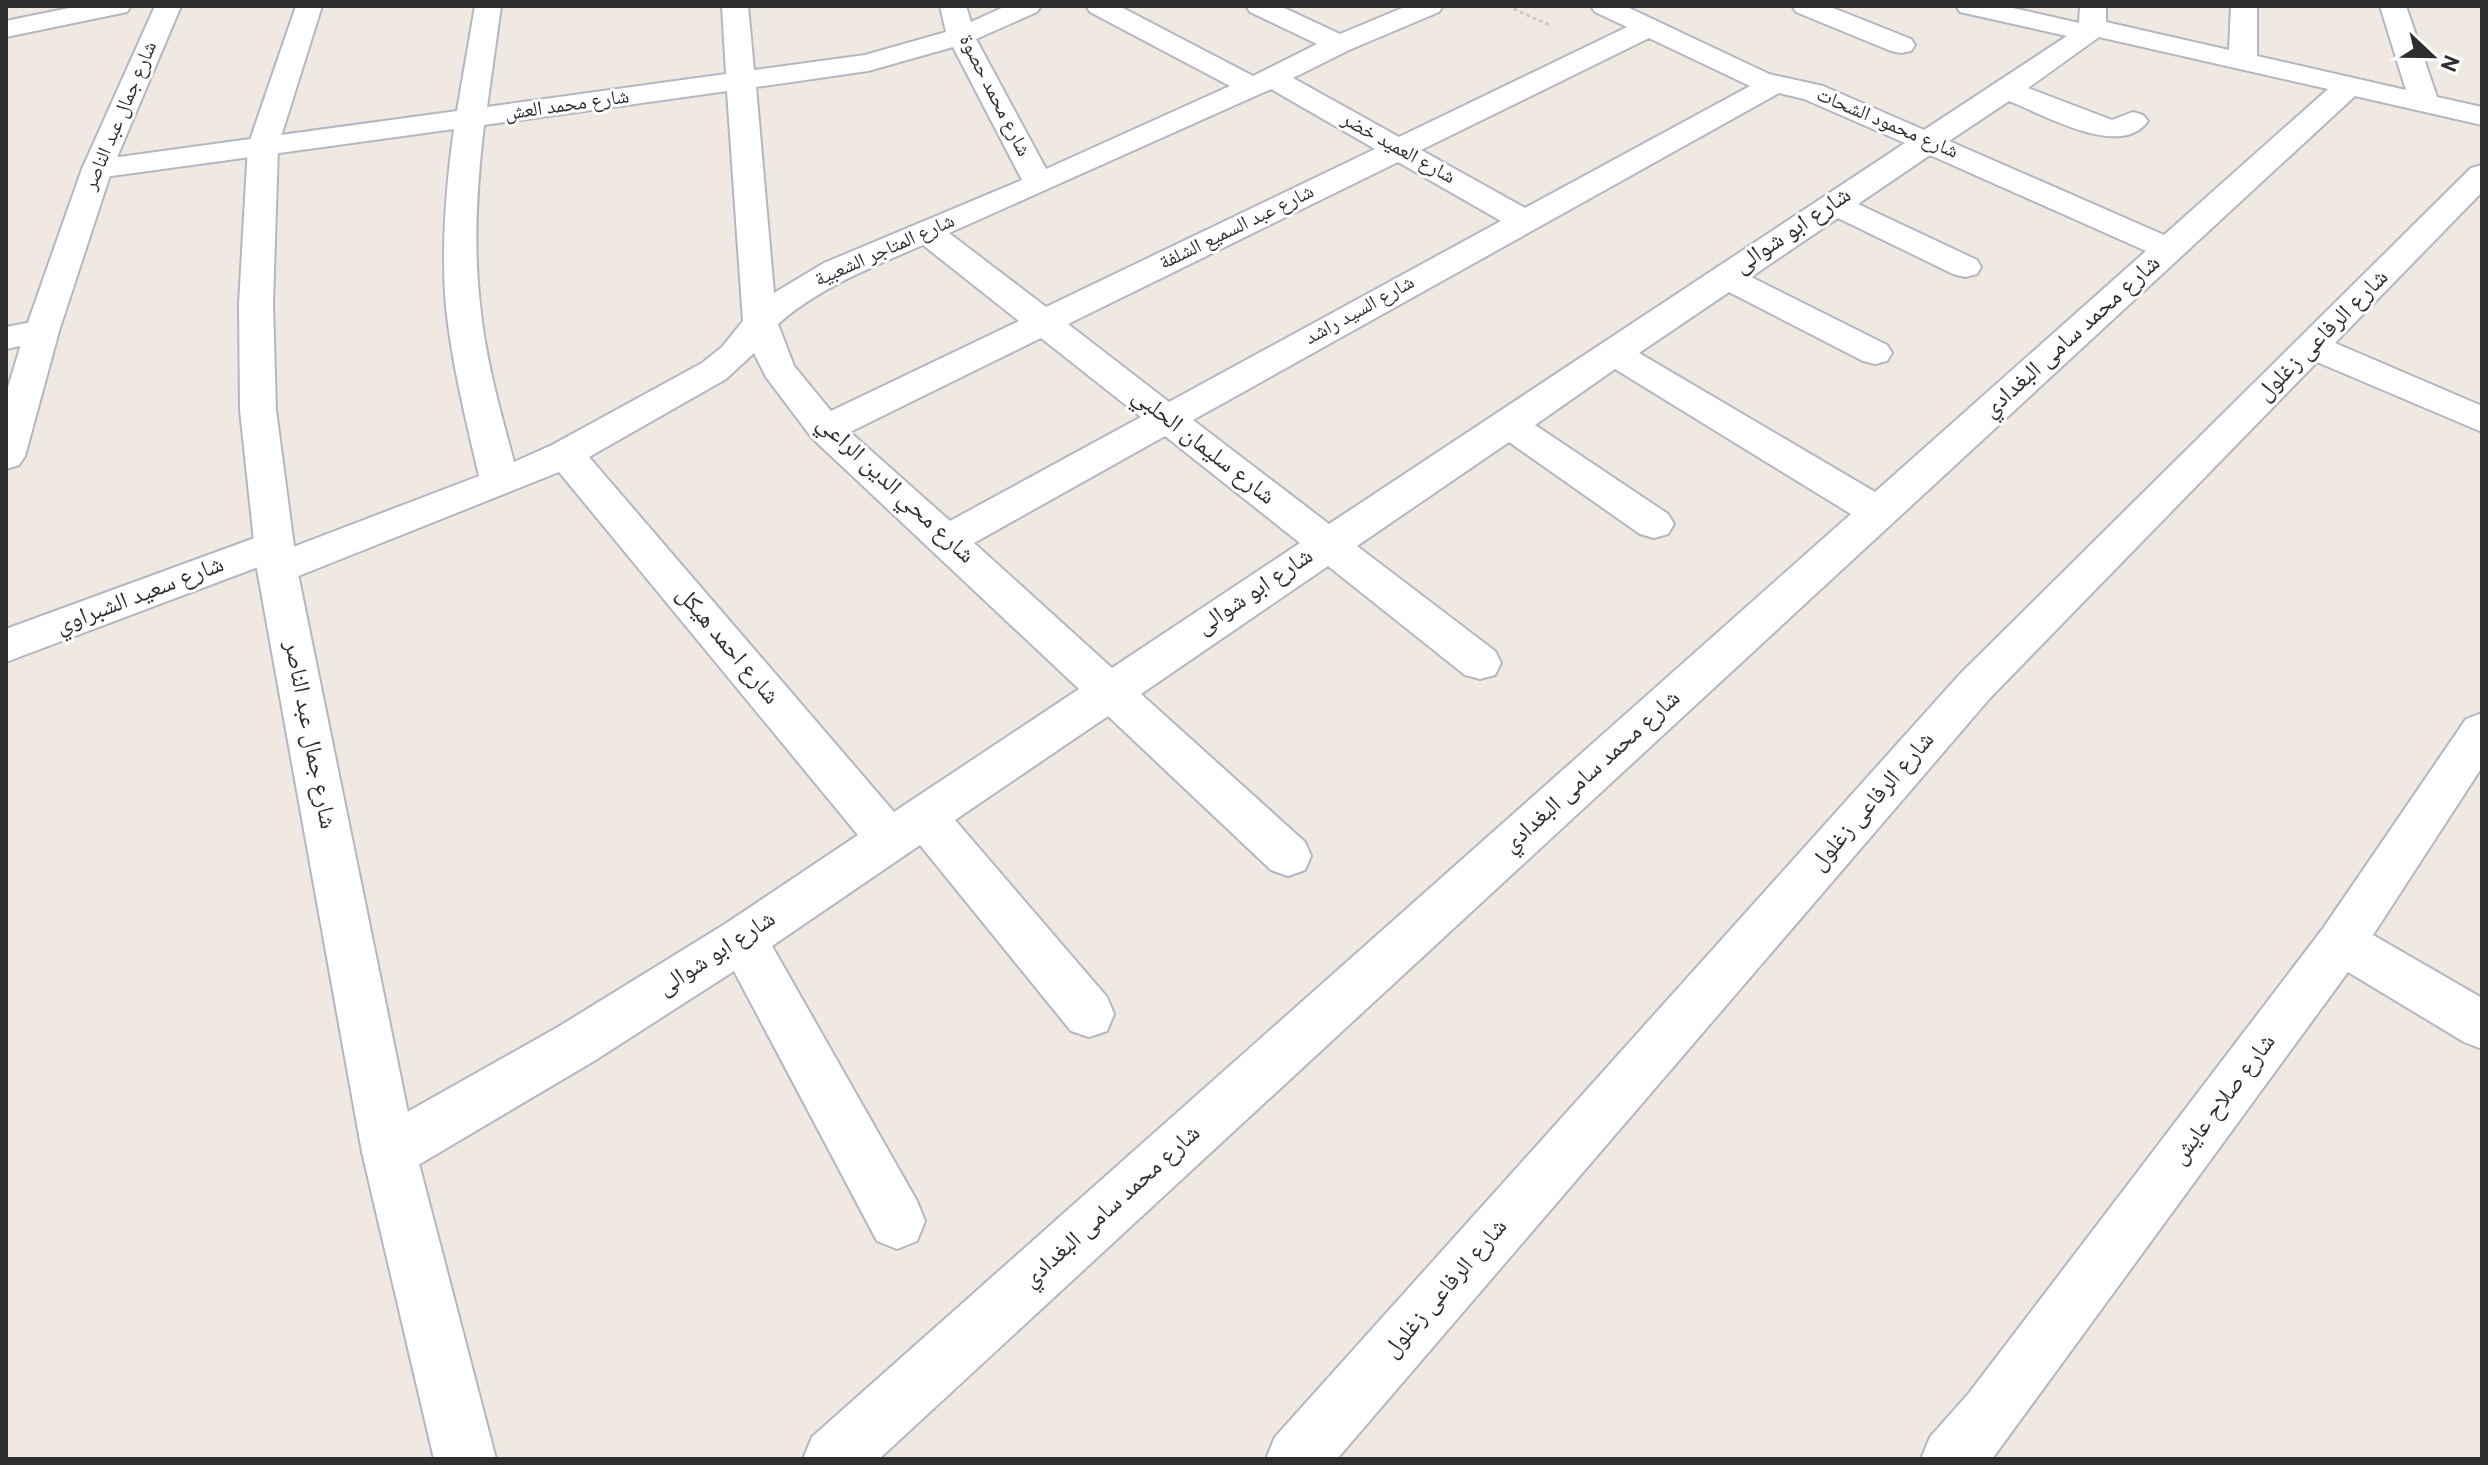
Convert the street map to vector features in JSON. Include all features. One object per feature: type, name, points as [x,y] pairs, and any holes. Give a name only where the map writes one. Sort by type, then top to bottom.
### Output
[{"type":"street","points":[[6,29],[118,6]]},
{"type":"street","name":"شارع جمال عبد الناصر","points":[[6,456],[42,331],[97,169],[168,6]]},
{"type":"street","name":"شارع جمال عبد الناصر","points":[[309,6],[263,146],[256,304],[258,410],[275,558],[389,1152],[458,1456]]},
{"type":"street","points":[[488,6],[461,196],[461,282],[474,377],[500,483]]},
{"type":"street","name":"شارع محي الدين الراعي","points":[[735,6],[760,322],[778,369],[825,429],[1288,856]]},
{"type":"street","name":"شارع محمد حصوة","points":[[953,6],[961,36],[1039,184]]},
{"type":"street","name":"شارع محمد العش","points":[[97,169],[868,63],[961,36],[1028,6]]},
{"type":"street","name":"شارع العميد خضر","points":[[1099,6],[1398,149],[1523,220]]},
{"type":"street","points":[[1259,6],[1339,44]]},
{"type":"street","name":"شارع المتاجر الشعبية","points":[[275,558],[500,483],[565,454],[714,371],[734,355],[760,322],[807,285],[1039,184],[1339,44],[1430,6]]},
{"type":"street","name":"شارع محمود الشحات","points":[[1604,6],[1774,84],[1813,92],[2168,249]]},
{"type":"street","points":[[1805,6],[1901,45]]},
{"type":"street","points":[[1969,6],[2091,22],[2482,116]]},
{"type":"street","points":[[2243,61],[2244,6]]},
{"type":"street","points":[[2393,6],[2425,103]]},
{"type":"street","name":"شارع ابو شوالى","points":[[389,1152],[576,1044],[742,939],[2005,89],[2091,22]]},
{"type":"street","name":"شارع عبد السميع الشلفة","points":[[825,429],[1649,27]]},
{"type":"street","name":"شارع السيد راشد","points":[[947,540],[1774,84]]},
{"type":"street","name":"شارع محمد سامى البغدادي","points":[[834,1459],[2350,85]]},
{"type":"street","points":[[2005,89],[2108,129],[2121,129],[2133,121]]},
{"type":"street","name":"شارع الرفاعى زغلول","points":[[1297,1459],[1975,686],[2479,183]]},
{"type":"street","points":[[1834,204],[1965,267]]},
{"type":"street","name":"شارع سليمان الحلبي","points":[[926,231],[1480,663]]},
{"type":"street","points":[[1725,277],[1875,353]]},
{"type":"street","points":[[6,338],[42,331]]},
{"type":"street","points":[[2313,347],[2482,420]]},
{"type":"street","points":[[1612,352],[1878,512]]},
{"type":"street","points":[[1507,423],[1654,524]]},
{"type":"street","name":"شارع احمد هيكل","points":[[565,454],[906,826],[1089,1014]]},
{"type":"street","name":"شارع سعيد الشبراوي","points":[[6,646],[275,558]]},
{"type":"street","name":"شارع صلاح عايش","points":[[1952,1459],[1990,1414],[2341,942],[2482,731]]},
{"type":"street","points":[[742,939],[897,1221]]},
{"type":"street","points":[[2341,942],[2482,1025]]}]
